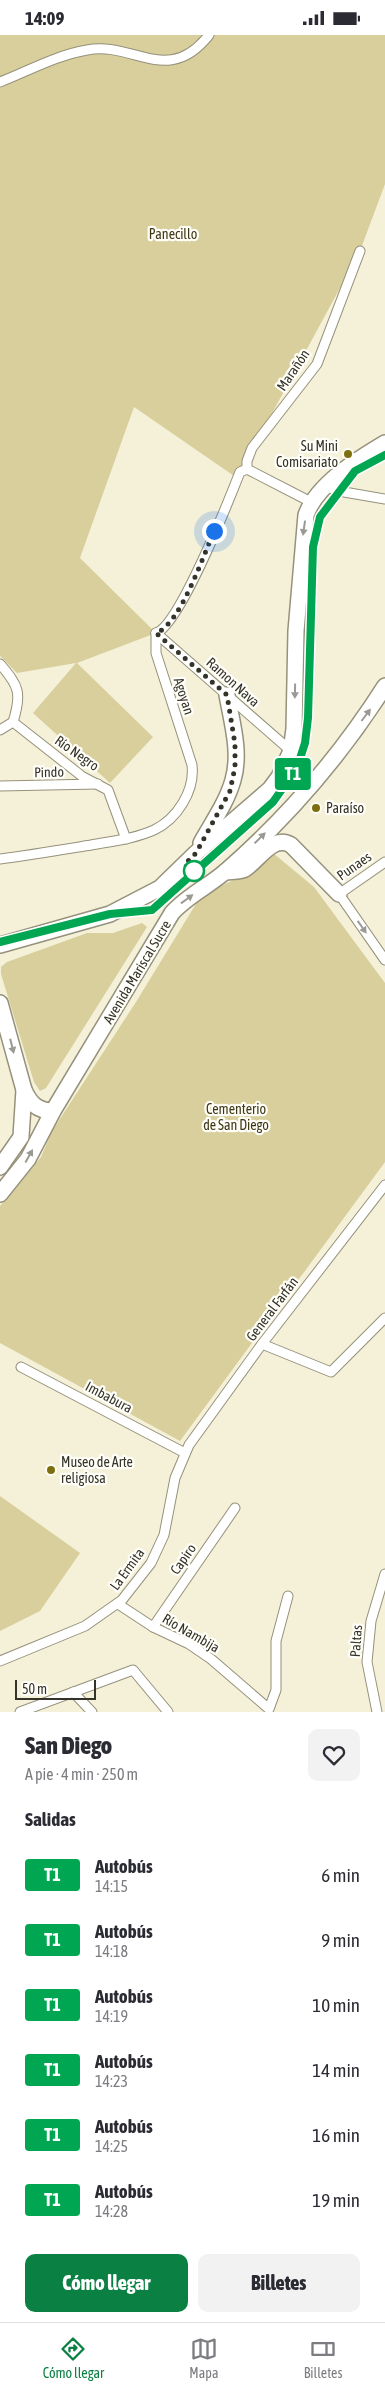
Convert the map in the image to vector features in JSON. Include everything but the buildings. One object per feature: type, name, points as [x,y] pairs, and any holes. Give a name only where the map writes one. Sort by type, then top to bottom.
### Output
[{"type":"main road","points":[[0,945],[110,914],[160,888],[196,853],[270,789],[279,777],[291,751],[294,729],[296,631],[306,515],[311,502],[326,487],[359,458],[385,443]]},
{"type":"main road","name":"Avenida Mariscal Sucre","points":[[0,1194],[28,1159],[52,1111],[172,913],[180,904],[225,872],[316,783],[385,686]]},
{"type":"main road","points":[[196,853],[230,791],[234,779],[235,744],[227,695]]},
{"type":"main road","points":[[225,872],[243,870],[276,843],[284,841],[291,845],[339,894]]},
{"type":"main road","points":[[0,1003],[24,1090],[30,1103],[45,1111],[52,1111]]},
{"type":"main road","points":[[0,1167],[21,1137],[24,1090]]},
{"type":"street","points":[[0,82],[63,57],[87,50],[106,49],[146,60],[175,59],[196,48],[209,35]]},
{"type":"street","name":"Marañón","points":[[247,469],[247,461],[252,448],[317,364],[360,251]]},
{"type":"street","points":[[156,633],[162,631],[178,610],[240,472],[247,469],[311,502]]},
{"type":"street","points":[[326,487],[385,499]]},
{"type":"street","name":"Ramon Nava","points":[[156,633],[291,751]]},
{"type":"street","name":"Agoyan","points":[[0,859],[126,839],[153,831],[165,824],[185,799],[193,775],[156,653],[156,633]]},
{"type":"street","points":[[0,664],[19,689],[13,722],[0,730]]},
{"type":"street","name":"Río Negro","points":[[13,722],[83,777],[110,792],[126,839]]},
{"type":"street","name":"Pindo","points":[[0,786],[98,784]]},
{"type":"street","name":"Punaes","points":[[339,894],[385,862]]},
{"type":"street","points":[[339,894],[385,960]]},
{"type":"street","name":"General Farfán","points":[[185,1453],[262,1344],[385,1185]]},
{"type":"street","points":[[262,1344],[331,1372],[385,1318]]},
{"type":"street","name":"Imbabura","points":[[21,1367],[185,1453]]},
{"type":"street","name":"La Ermita","points":[[0,1661],[85,1626],[118,1605],[151,1563],[164,1535],[175,1478],[185,1453]]},
{"type":"street","name":"Capiro","points":[[153,1627],[235,1508]]},
{"type":"street","name":"Paltas","points":[[377,1712],[367,1662],[370,1621],[385,1574]]},
{"type":"street","name":"Río Nambija","points":[[118,1605],[153,1627],[189,1644],[211,1659],[269,1709],[276,1690],[276,1641],[288,1597]]},
{"type":"street","points":[[20,1712],[133,1670],[168,1712]]},
{"type":"street","points":[[73,1691],[92,1712]]},
{"type":"green space","name":"Panecillo","points":[[0,35],[385,35],[385,184],[360,251],[237,478],[134,407],[80,558],[156,633],[77,663],[153,737],[110,783],[33,713],[76,663],[17,673],[0,656]]},
{"type":"green space","name":"Cementerio de San Diego","points":[[273,853],[314,887],[385,983],[385,1162],[180,1441],[0,1343],[0,1206],[41,1157],[52,1131],[136,1002],[202,894],[243,876]]},
{"type":"green space","points":[[142,923],[147,927],[46,1088],[40,1091],[34,1082],[1,974],[1,967],[7,962],[87,933],[113,933]]},
{"type":"green space","points":[[0,1496],[80,1553],[40,1611],[0,1631]]},
{"type":"bus line","name":"T1","points":[[0,942],[7,942],[110,914],[152,910],[273,802],[297,768],[305,743],[308,718],[313,547],[320,517],[355,471],[385,455]]},
{"type":"place","name":"Su Mini Comisariato","points":[[348,454]]},
{"type":"place","name":"Paraíso","points":[[316,808]]},
{"type":"place","name":"Museo de Arte religiosa","points":[[51,1470]]},
{"type":"route","points":[[194,871],[184,865],[196,853],[230,791],[234,779],[235,744],[227,695],[156,633],[162,631],[186,595],[214,531]]}]
